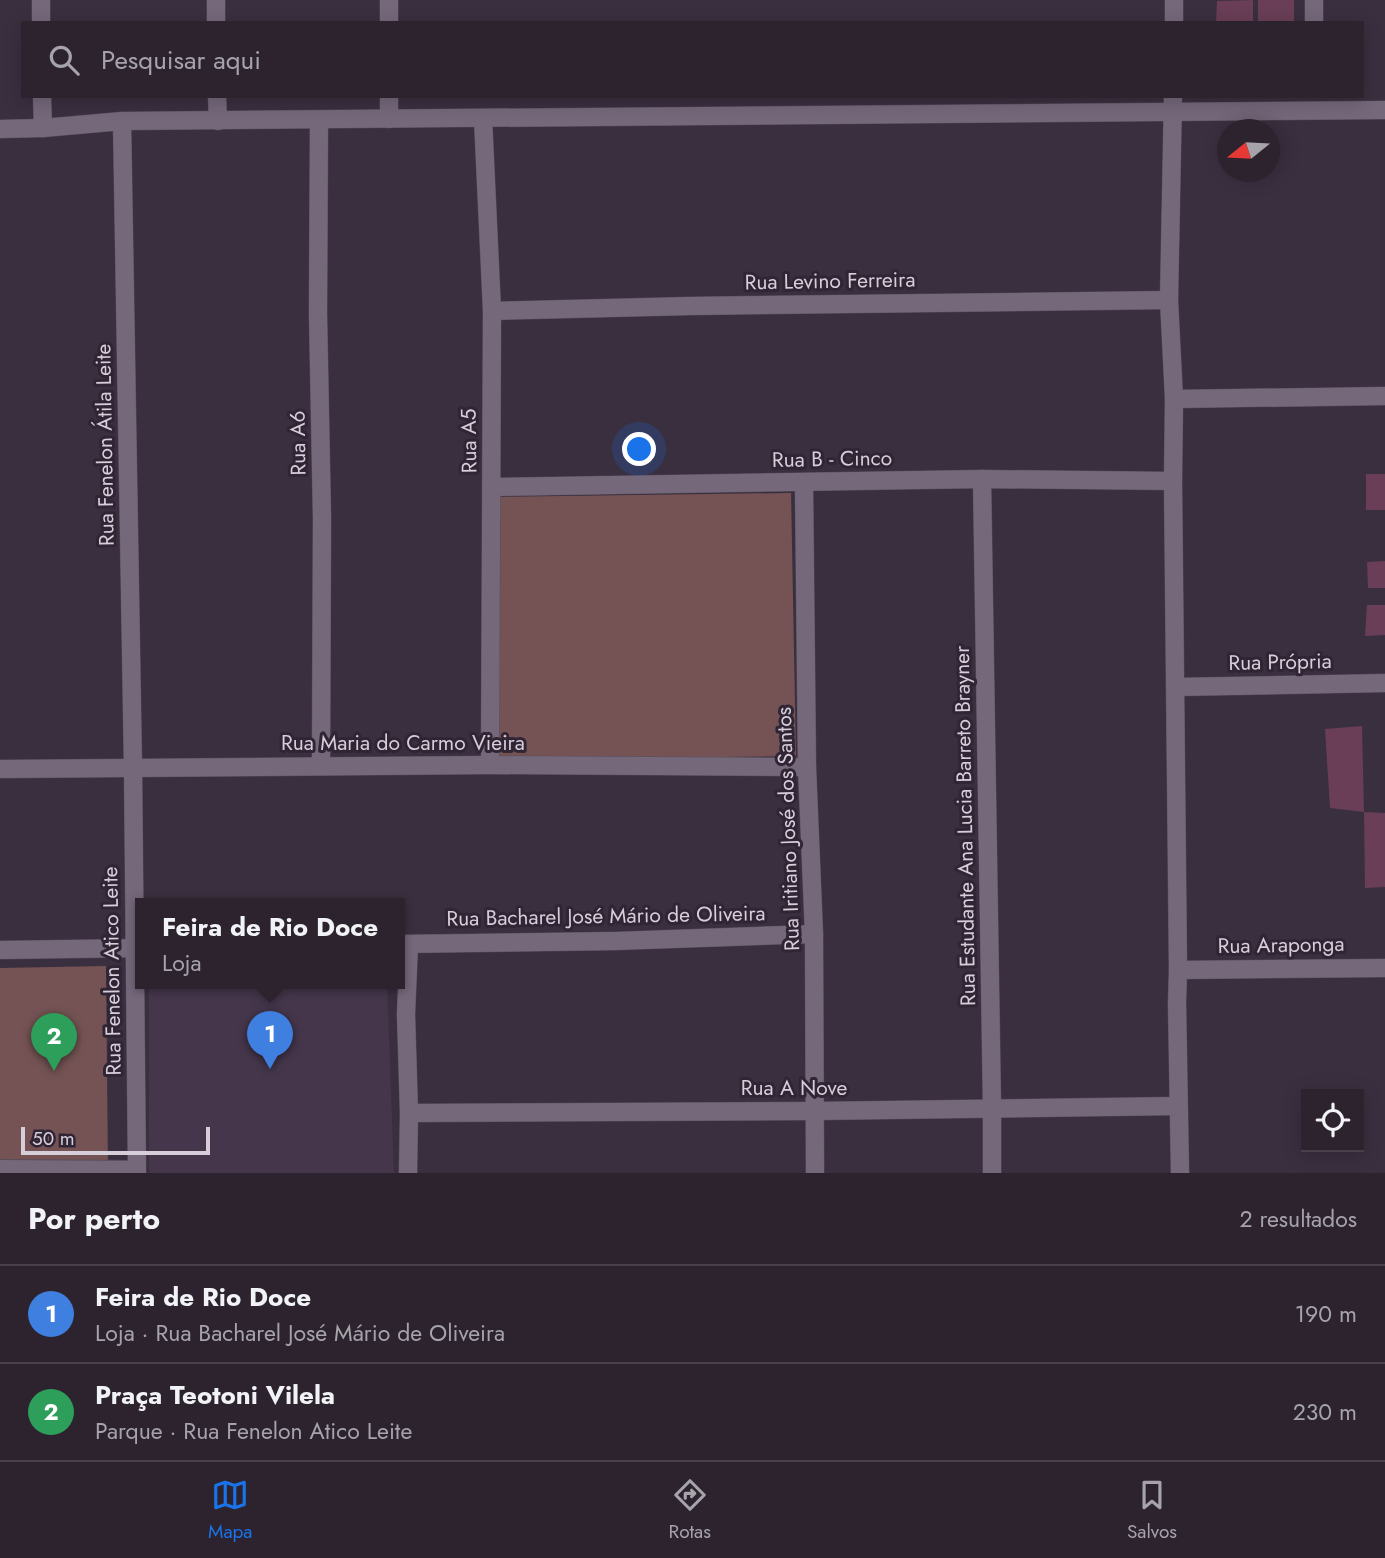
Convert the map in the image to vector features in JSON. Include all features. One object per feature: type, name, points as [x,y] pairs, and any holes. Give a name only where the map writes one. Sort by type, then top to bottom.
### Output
[{"type":"street","points":[[41,0],[41,21]]},
{"type":"street","points":[[216,0],[216,21]]},
{"type":"street","points":[[389,0],[389,21]]},
{"type":"street","points":[[1174,0],[1174,21]]},
{"type":"street","points":[[1314,0],[1314,21]]},
{"type":"street","points":[[43,98],[43,128]]},
{"type":"street","points":[[217,98],[218,121]]},
{"type":"street","points":[[389,98],[389,119]]},
{"type":"street","points":[[0,129],[122,121],[483,118],[1173,104],[1316,103],[1385,110]]},
{"type":"street","points":[[1173,104],[1169,300],[1174,399],[1180,1173]]},
{"type":"street","name":"Rua A5","points":[[483,118],[492,311],[490,765]]},
{"type":"street","name":"Rua A6","points":[[319,120],[321,766]]},
{"type":"street","name":"Rua Fenelon Átila Leite","points":[[122,121],[133,768]]},
{"type":"street","name":"Rua Levino Ferreira","points":[[492,311],[1169,300]]},
{"type":"street","points":[[1174,399],[1385,396]]},
{"type":"street","name":"Rua B - Cinco","points":[[492,486],[982,479],[1173,481]]},
{"type":"street","name":"Rua Estudante Ana Lucia Barreto Brayner","points":[[982,479],[992,1173]]},
{"type":"street","name":"Rua Iritiano José dos Santos","points":[[804,483],[807,767],[814,934],[815,1173]]},
{"type":"street","name":"Rua Própria","points":[[1175,687],[1385,683]]},
{"type":"street","name":"Rua Maria do Carmo Vieira","points":[[0,769],[490,765],[807,767]]},
{"type":"street","name":"Rua Fenelon Atico Leite","points":[[133,768],[137,898]]},
{"type":"street","name":"Rua Bacharel José Mário de Oliveira","points":[[405,944],[616,941],[814,934]]},
{"type":"street","points":[[0,950],[135,948]]},
{"type":"street","name":"Rua Araponga","points":[[1178,970],[1385,968]]},
{"type":"street","points":[[405,979],[410,1113],[408,1173]]},
{"type":"street","name":"Rua Fenelon Atico Leite","points":[[137,1170],[138,989]]},
{"type":"street","name":"Rua A Nove","points":[[410,1113],[1178,1106]]},
{"type":"lane","points":[[0,1167],[137,1170]]},
{"type":"shaded area","points":[[791,493],[796,756],[497,760],[492,497]]},
{"type":"shaded area","points":[[106,966],[108,1173],[0,1173],[0,968]]},
{"type":"shaded area","points":[[149,989],[387,989],[394,1173],[149,1173]]},
{"type":"building","points":[[1253,0],[1253,21],[1216,21],[1217,1]]},
{"type":"building","points":[[1258,0],[1294,0],[1294,21],[1258,21]]},
{"type":"building","points":[[1366,474],[1385,474],[1385,510],[1366,510]]},
{"type":"building","points":[[1385,561],[1385,588],[1368,588],[1367,562]]},
{"type":"building","points":[[1367,605],[1385,605],[1385,635],[1365,636]]},
{"type":"building","points":[[1362,726],[1364,812],[1330,808],[1325,729]]},
{"type":"building","points":[[1364,812],[1385,813],[1385,887],[1365,888]]},
{"type":"place","name":"Feira de Rio Doce","points":[[270,1069]]},
{"type":"place","name":"Praça Teotoni Vilela","points":[[54,1071]]}]
